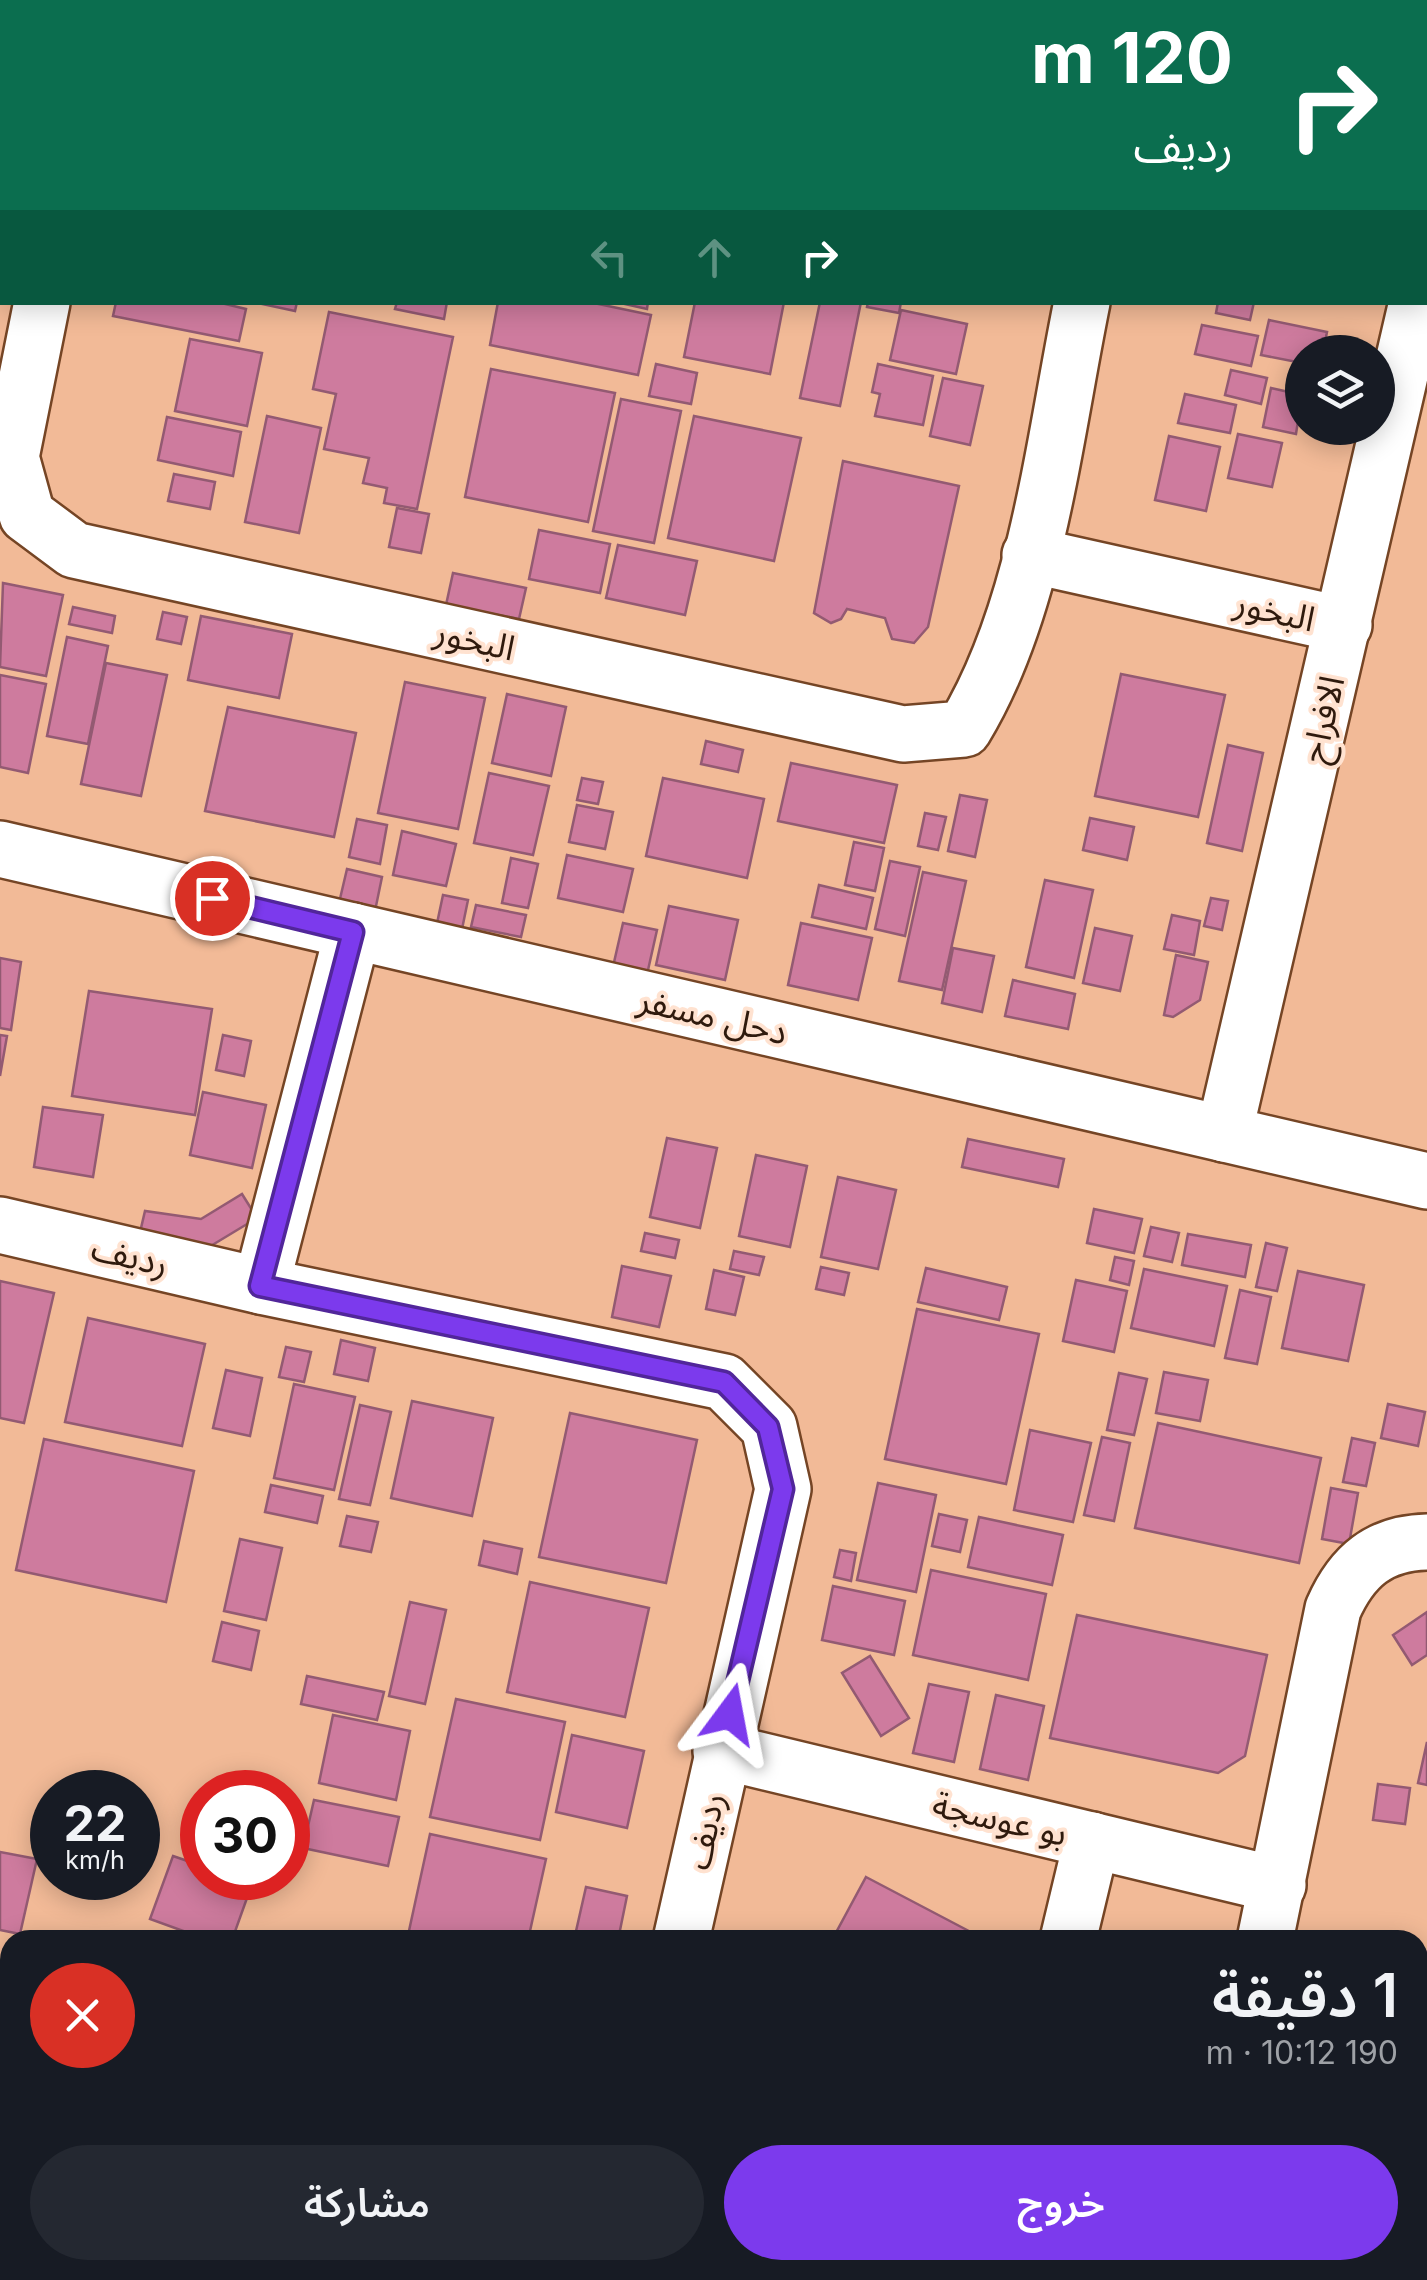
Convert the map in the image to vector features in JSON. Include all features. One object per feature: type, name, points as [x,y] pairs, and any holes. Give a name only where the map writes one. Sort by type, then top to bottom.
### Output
[{"type":"street","name":"البخور","points":[[41,305],[11,457],[27,515],[74,550],[903,734],[964,729],[989,689],[1030,555],[1081,305]]},
{"type":"street","name":"الافراح","points":[[1224,1134],[1416,305]]},
{"type":"street","name":"البخور","points":[[1030,555],[1344,625]]},
{"type":"street","name":"دحل مسفر","points":[[0,849],[1427,1181]]},
{"type":"street","points":[[260,1286],[353,932]]},
{"type":"street","name":"رديف","points":[[0,1225],[260,1286],[724,1382],[768,1427],[783,1489],[682,1930]]},
{"type":"street","points":[[1268,1930],[1332,1610],[1344,1585],[1369,1556],[1400,1542],[1427,1542]]},
{"type":"street","name":"بو عوسجة","points":[[722,1752],[1278,1885]]},
{"type":"street","points":[[1070,1930],[1092,1840]]},
{"type":"building","points":[[115,305],[229,305],[246,309],[239,341],[113,316]]},
{"type":"building","points":[[267,305],[296,305],[295,311]]},
{"type":"building","points":[[396,305],[446,305],[444,319],[395,309]]},
{"type":"building","points":[[497,305],[603,305],[651,315],[638,375],[490,345]]},
{"type":"building","points":[[694,305],[783,305],[770,374],[684,357]]},
{"type":"building","points":[[819,305],[860,305],[840,406],[800,398]]},
{"type":"building","points":[[867,305],[900,305],[899,313]]},
{"type":"building","points":[[1217,305],[1253,305],[1250,320],[1216,313]]},
{"type":"building","points":[[901,310],[967,324],[956,374],[890,360]]},
{"type":"building","points":[[329,312],[453,337],[417,509],[384,503],[387,488],[363,483],[369,458],[324,449],[336,394],[313,389]]},
{"type":"building","points":[[1269,320],[1327,332],[1285,335],[1285,360],[1261,355]]},
{"type":"building","points":[[1202,325],[1258,336],[1251,366],[1195,354]]},
{"type":"building","points":[[190,339],[262,353],[247,426],[175,411]]},
{"type":"building","points":[[656,364],[697,373],[691,404],[649,396]]},
{"type":"building","points":[[878,364],[933,376],[923,425],[875,416],[880,394],[872,392]]},
{"type":"building","points":[[491,369],[615,393],[588,522],[465,497]]},
{"type":"building","points":[[1231,370],[1267,378],[1261,404],[1225,395]]},
{"type":"building","points":[[943,378],[983,386],[970,445],[930,436]]},
{"type":"building","points":[[1271,388],[1285,391],[1285,432],[1263,427]]},
{"type":"building","points":[[1185,394],[1236,405],[1230,433],[1178,423]]},
{"type":"building","points":[[621,399],[681,411],[654,543],[593,531]]},
{"type":"building","points":[[267,416],[321,428],[299,533],[245,522]]},
{"type":"building","points":[[694,416],[801,438],[774,561],[668,538]]},
{"type":"building","points":[[167,417],[241,432],[233,476],[158,460]]},
{"type":"building","points":[[1238,434],[1282,443],[1272,487],[1228,478]]},
{"type":"building","points":[[1169,436],[1220,447],[1206,511],[1155,500]]},
{"type":"building","points":[[843,461],[959,486],[928,627],[914,643],[892,639],[885,618],[847,609],[841,619],[831,623],[814,613]]},
{"type":"building","points":[[174,474],[215,482],[210,509],[168,501]]},
{"type":"building","points":[[397,508],[429,514],[421,553],[389,547]]},
{"type":"building","points":[[539,530],[610,544],[600,593],[529,579]]},
{"type":"building","points":[[618,545],[697,561],[685,615],[606,598]]},
{"type":"building","points":[[453,573],[526,588],[519,619],[446,605]]},
{"type":"building","points":[[3,583],[63,595],[46,676],[0,667]]},
{"type":"building","points":[[73,607],[115,616],[112,633],[69,624]]},
{"type":"building","points":[[163,612],[187,617],[181,644],[157,639]]},
{"type":"building","points":[[201,616],[292,634],[279,698],[188,680]]},
{"type":"building","points":[[67,637],[108,646],[88,744],[47,736]]},
{"type":"building","points":[[106,663],[167,675],[141,796],[81,784]]},
{"type":"building","points":[[1121,674],[1225,695],[1198,817],[1095,796]]},
{"type":"building","points":[[0,675],[46,684],[28,773],[0,767]]},
{"type":"building","points":[[405,682],[485,698],[458,829],[378,813]]},
{"type":"building","points":[[507,694],[566,707],[551,776],[492,763]]},
{"type":"building","points":[[228,707],[356,733],[334,837],[205,811]]},
{"type":"building","points":[[706,741],[743,750],[738,772],[701,764]]},
{"type":"building","points":[[1228,745],[1263,753],[1242,851],[1207,843]]},
{"type":"building","points":[[791,763],[897,785],[884,843],[778,821]]},
{"type":"building","points":[[489,773],[549,786],[533,855],[474,843]]},
{"type":"building","points":[[582,778],[603,782],[598,804],[577,800]]},
{"type":"building","points":[[663,778],[764,799],[747,878],[646,856]]},
{"type":"building","points":[[960,795],[987,800],[975,857],[948,851]]},
{"type":"building","points":[[577,805],[613,812],[605,849],[569,842]]},
{"type":"building","points":[[925,813],[946,817],[938,850],[918,846]]},
{"type":"building","points":[[1090,818],[1134,827],[1127,860],[1083,850]]},
{"type":"building","points":[[357,819],[387,825],[380,864],[349,857]]},
{"type":"building","points":[[402,831],[456,844],[446,886],[393,875]]},
{"type":"building","points":[[854,842],[884,848],[875,891],[845,885]]},
{"type":"building","points":[[567,855],[633,869],[623,912],[558,898]]},
{"type":"building","points":[[511,858],[538,864],[528,908],[502,903]]},
{"type":"building","points":[[890,861],[920,867],[905,936],[875,929]]},
{"type":"building","points":[[347,869],[382,877],[375,911],[339,903]]},
{"type":"building","points":[[923,872],[966,881],[942,990],[899,981]]},
{"type":"building","points":[[1045,880],[1093,890],[1074,978],[1026,967]]},
{"type":"building","points":[[819,885],[873,898],[866,929],[812,917]]},
{"type":"building","points":[[443,895],[468,900],[461,934],[436,928]]},
{"type":"building","points":[[1211,898],[1228,901],[1222,930],[1204,926]]},
{"type":"building","points":[[476,905],[526,915],[521,937],[471,927]]},
{"type":"building","points":[[669,906],[738,920],[725,980],[656,965]]},
{"type":"building","points":[[1172,915],[1200,921],[1194,955],[1164,949]]},
{"type":"building","points":[[623,923],[657,930],[646,979],[612,971]]},
{"type":"building","points":[[801,923],[872,938],[858,1000],[788,985]]},
{"type":"building","points":[[1095,928],[1132,936],[1120,991],[1083,983]]},
{"type":"building","points":[[953,948],[994,956],[982,1012],[942,1003]]},
{"type":"building","points":[[1176,955],[1208,962],[1200,1000],[1173,1017],[1164,1015]]},
{"type":"building","points":[[0,958],[21,962],[11,1030],[0,1028]]},
{"type":"building","points":[[1013,980],[1075,994],[1068,1029],[1005,1016]]},
{"type":"building","points":[[89,991],[212,1009],[195,1115],[72,1096]]},
{"type":"building","points":[[0,1035],[7,1036],[0,1076]]},
{"type":"building","points":[[223,1035],[251,1041],[244,1076],[216,1070]]},
{"type":"building","points":[[203,1092],[266,1105],[252,1168],[190,1155]]},
{"type":"building","points":[[43,1107],[103,1115],[93,1177],[34,1167]]},
{"type":"building","points":[[667,1138],[717,1148],[700,1228],[650,1217]]},
{"type":"building","points":[[968,1139],[1064,1159],[1058,1187],[962,1167]]},
{"type":"building","points":[[756,1155],[807,1166],[790,1247],[739,1236]]},
{"type":"building","points":[[838,1177],[896,1190],[878,1269],[821,1257]]},
{"type":"building","points":[[242,1194],[257,1218],[209,1247],[138,1241],[145,1211],[201,1219]]},
{"type":"building","points":[[1094,1209],[1142,1219],[1134,1253],[1087,1243]]},
{"type":"building","points":[[1151,1227],[1179,1233],[1172,1262],[1144,1256]]},
{"type":"building","points":[[645,1233],[679,1240],[675,1258],[641,1251]]},
{"type":"building","points":[[1188,1234],[1251,1245],[1245,1277],[1182,1265]]},
{"type":"building","points":[[1266,1243],[1287,1248],[1277,1291],[1256,1287]]},
{"type":"building","points":[[734,1251],[764,1257],[759,1275],[730,1269]]},
{"type":"building","points":[[1115,1257],[1134,1261],[1129,1285],[1110,1280]]},
{"type":"building","points":[[622,1266],[671,1276],[659,1327],[612,1317]]},
{"type":"building","points":[[821,1267],[849,1273],[844,1295],[816,1289]]},
{"type":"building","points":[[926,1268],[1007,1287],[999,1320],[918,1302]]},
{"type":"building","points":[[1144,1269],[1227,1286],[1214,1346],[1131,1328]]},
{"type":"building","points":[[714,1270],[744,1277],[735,1315],[706,1309]]},
{"type":"building","points":[[1298,1271],[1364,1285],[1348,1361],[1282,1348]]},
{"type":"building","points":[[1076,1280],[1127,1291],[1114,1352],[1063,1341]]},
{"type":"building","points":[[0,1281],[54,1293],[24,1423],[0,1418]]},
{"type":"building","points":[[1240,1290],[1271,1297],[1257,1364],[1225,1358]]},
{"type":"building","points":[[917,1309],[1039,1334],[1006,1484],[885,1459]]},
{"type":"building","points":[[88,1318],[205,1344],[182,1446],[65,1422]]},
{"type":"building","points":[[341,1340],[375,1348],[368,1381],[334,1374]]},
{"type":"building","points":[[286,1347],[311,1352],[304,1382],[279,1377]]},
{"type":"building","points":[[226,1370],[262,1378],[250,1436],[213,1428]]},
{"type":"building","points":[[1164,1372],[1208,1380],[1200,1421],[1156,1413]]},
{"type":"building","points":[[1119,1373],[1147,1379],[1134,1435],[1107,1430]]},
{"type":"building","points":[[294,1384],[355,1397],[334,1490],[274,1478]]},
{"type":"building","points":[[412,1401],[493,1418],[472,1516],[391,1498]]},
{"type":"building","points":[[1388,1404],[1425,1412],[1418,1446],[1381,1438]]},
{"type":"building","points":[[360,1405],[391,1412],[370,1505],[339,1499]]},
{"type":"building","points":[[570,1413],[697,1440],[666,1583],[539,1557]]},
{"type":"building","points":[[1158,1423],[1321,1458],[1299,1563],[1135,1528]]},
{"type":"building","points":[[1030,1430],[1091,1443],[1073,1522],[1014,1510]]},
{"type":"building","points":[[1102,1437],[1130,1443],[1114,1521],[1084,1515]]},
{"type":"building","points":[[1352,1438],[1375,1443],[1366,1486],[1343,1482]]},
{"type":"building","points":[[44,1439],[194,1471],[166,1602],[16,1570]]},
{"type":"building","points":[[878,1483],[936,1495],[916,1592],[857,1580]]},
{"type":"building","points":[[271,1485],[323,1496],[317,1523],[265,1512]]},
{"type":"building","points":[[1331,1488],[1358,1493],[1349,1544],[1322,1539]]},
{"type":"building","points":[[939,1514],[967,1520],[960,1552],[932,1546]]},
{"type":"building","points":[[347,1516],[378,1522],[371,1552],[340,1546]]},
{"type":"building","points":[[979,1517],[1063,1535],[1052,1585],[968,1567]]},
{"type":"building","points":[[240,1539],[282,1548],[266,1620],[224,1611]]},
{"type":"building","points":[[484,1541],[522,1549],[517,1574],[479,1565]]},
{"type":"building","points":[[840,1550],[856,1553],[851,1581],[834,1577]]},
{"type":"building","points":[[931,1570],[1046,1594],[1028,1680],[913,1655]]},
{"type":"building","points":[[530,1582],[649,1608],[625,1717],[507,1692]]},
{"type":"building","points":[[833,1586],[905,1601],[894,1655],[822,1640]]},
{"type":"building","points":[[410,1602],[446,1610],[425,1704],[389,1696]]},
{"type":"building","points":[[1427,1612],[1427,1655],[1412,1665],[1393,1635]]},
{"type":"building","points":[[1077,1615],[1267,1655],[1245,1756],[1218,1773],[1050,1738]]},
{"type":"building","points":[[222,1622],[259,1631],[251,1670],[213,1661]]},
{"type":"building","points":[[870,1656],[909,1718],[881,1736],[842,1673]]},
{"type":"building","points":[[307,1676],[384,1692],[377,1720],[301,1704]]},
{"type":"building","points":[[929,1684],[969,1692],[954,1762],[913,1753]]},
{"type":"building","points":[[996,1695],[1044,1706],[1028,1780],[980,1769]]},
{"type":"building","points":[[456,1699],[565,1722],[540,1840],[430,1817]]},
{"type":"building","points":[[333,1715],[410,1731],[396,1800],[319,1783]]},
{"type":"building","points":[[572,1735],[644,1751],[627,1828],[556,1812]]},
{"type":"building","points":[[1427,1742],[1427,1785],[1418,1783]]},
{"type":"building","points":[[1378,1784],[1410,1788],[1405,1824],[1373,1820]]},
{"type":"building","points":[[314,1800],[399,1817],[388,1866],[310,1849]]},
{"type":"building","points":[[430,1834],[546,1859],[530,1930],[409,1930]]},
{"type":"building","points":[[0,1852],[30,1858],[30,1890],[21,1930],[0,1930]]},
{"type":"building","points":[[173,1856],[180,1858],[180,1900],[246,1900],[236,1930],[180,1930],[150,1919]]},
{"type":"building","points":[[866,1877],[967,1930],[837,1930]]},
{"type":"building","points":[[586,1887],[627,1896],[620,1930],[576,1930]]},
{"type":"route","points":[[212,898],[353,932],[260,1286],[724,1382],[768,1427],[783,1489],[730,1714]]}]
